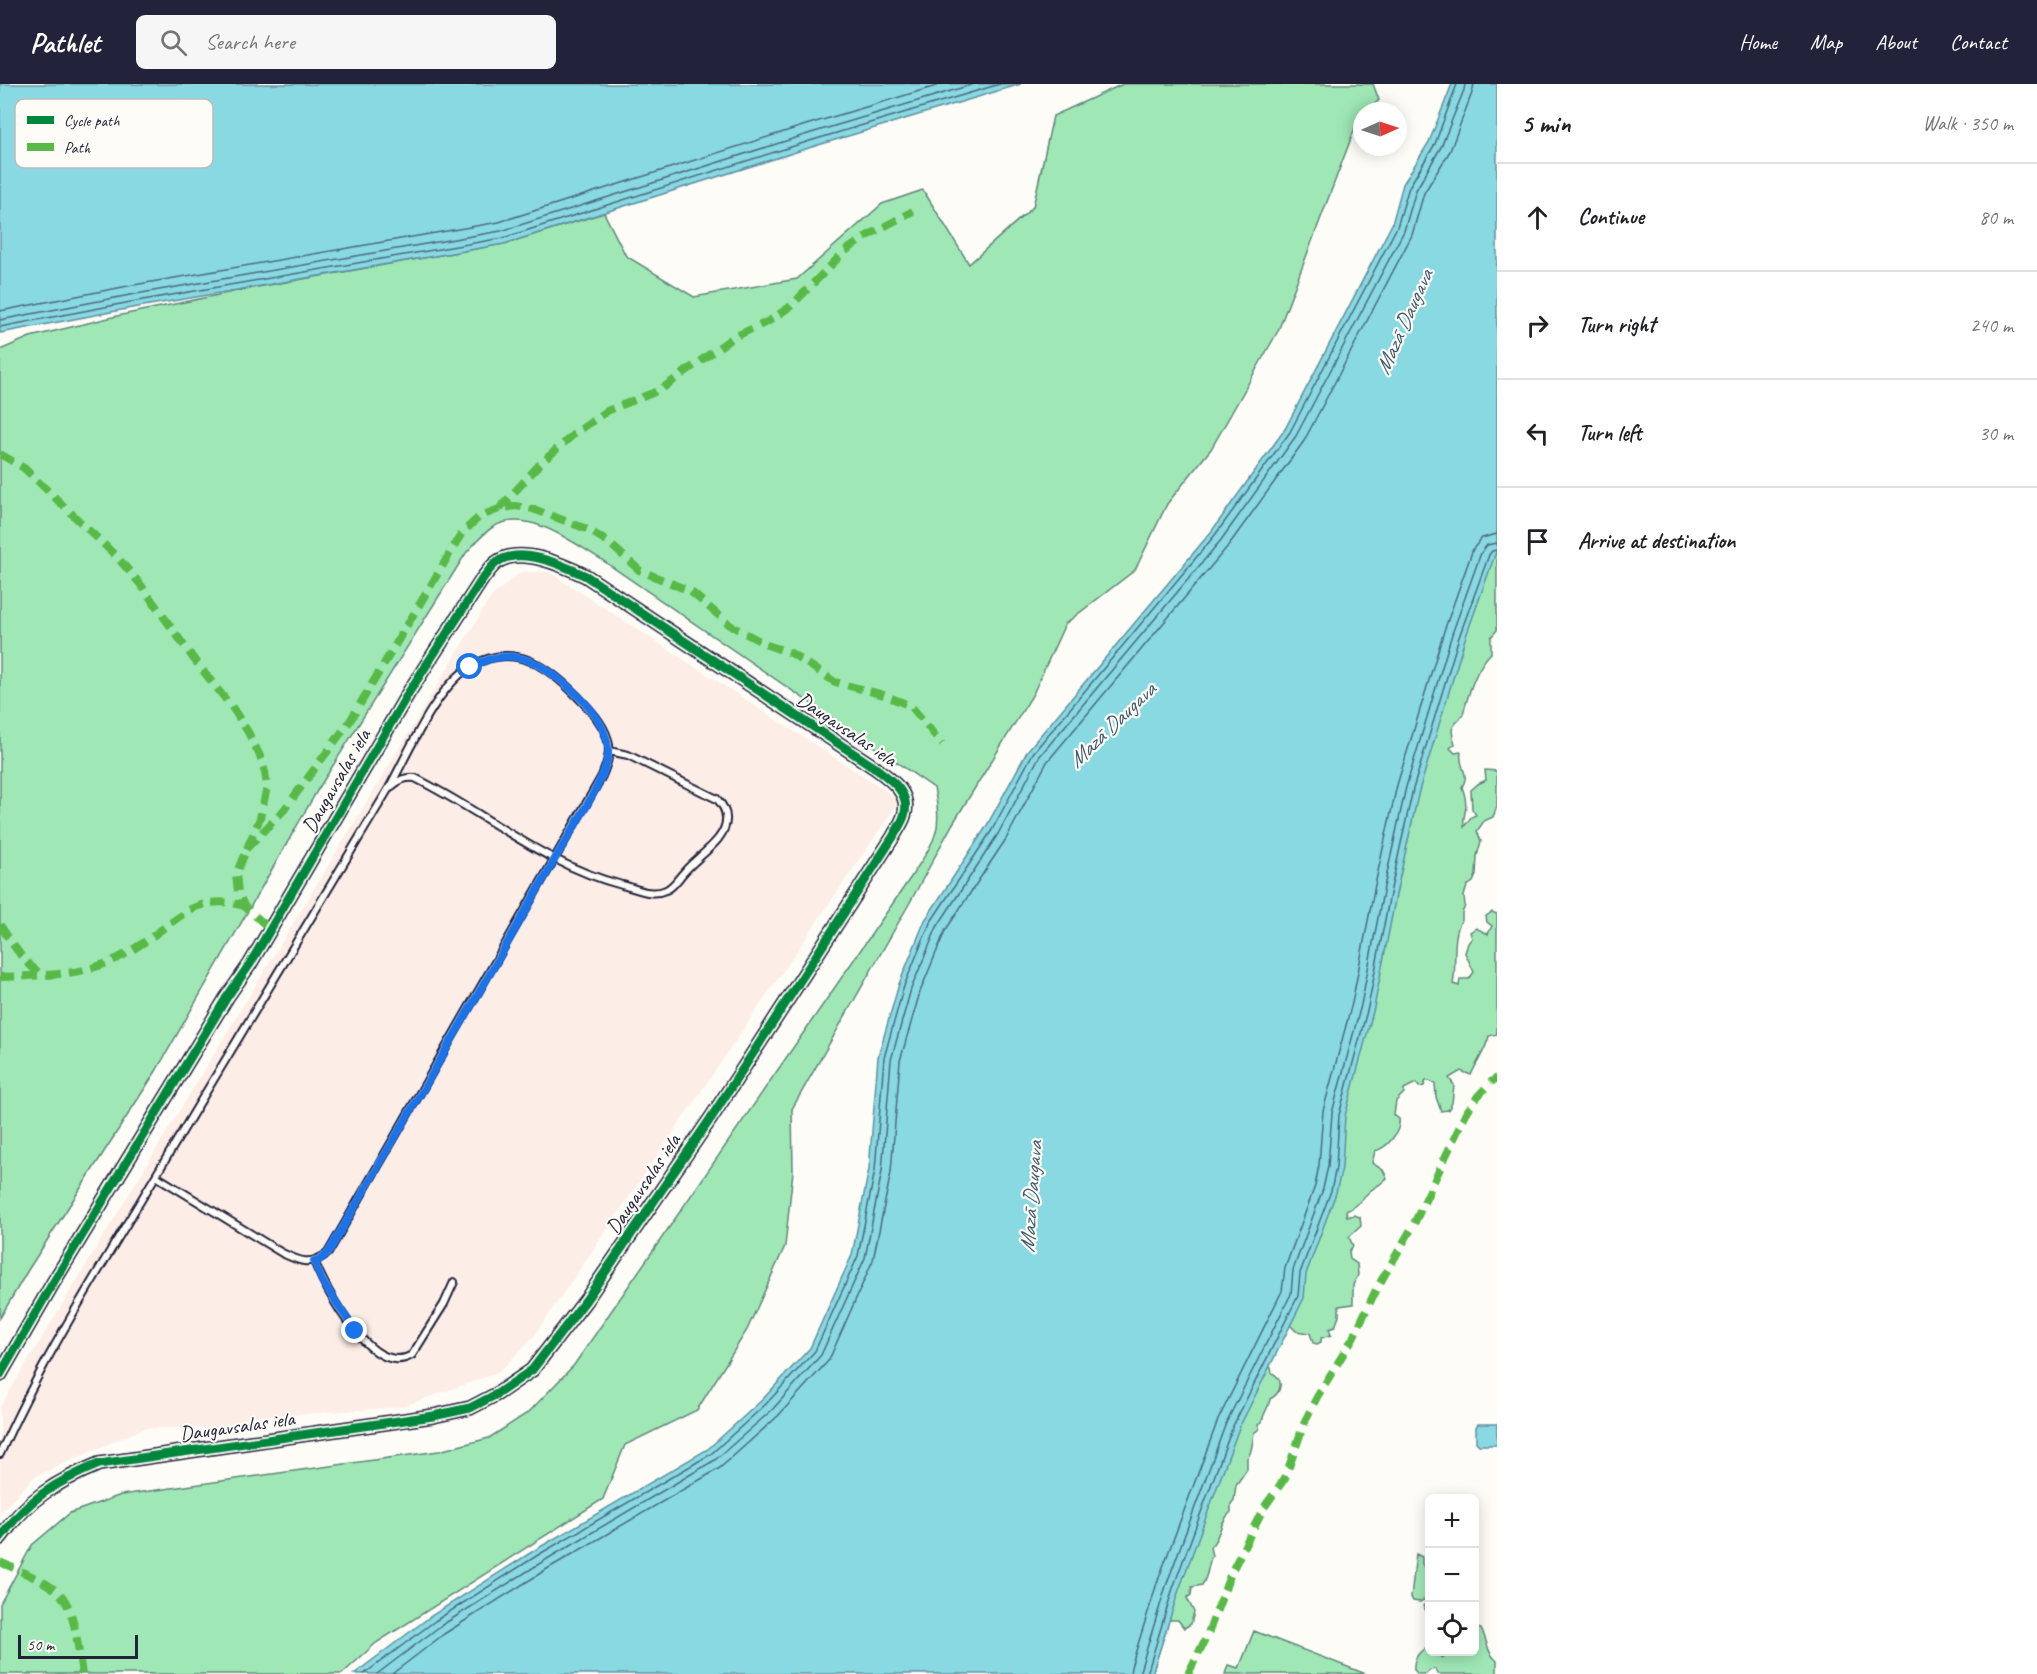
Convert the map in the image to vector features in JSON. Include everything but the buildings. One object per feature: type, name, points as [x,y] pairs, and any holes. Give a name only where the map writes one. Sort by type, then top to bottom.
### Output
[{"type":"street","name":"Daugavsalas iela","points":[[0,1374],[52,1283],[227,997],[250,964],[409,692],[483,578],[497,562],[513,556],[532,557],[560,564],[586,576],[874,767],[898,786],[906,801],[904,816],[892,837],[711,1118],[586,1300],[532,1370],[497,1394],[470,1408],[433,1416],[99,1464],[69,1476],[40,1494],[14,1518],[0,1538]]},
{"type":"lane","points":[[0,1454],[57,1341],[156,1176],[389,788],[427,717],[448,688],[470,667],[484,659],[503,655],[525,658],[543,666],[590,710],[603,728],[609,751],[602,776],[328,1253],[319,1260],[309,1262],[297,1260],[156,1176]]},
{"type":"lane","points":[[389,788],[399,780],[408,777],[416,778],[554,861],[602,881],[645,892],[655,893],[666,890],[676,883],[717,839],[724,829],[726,812],[717,799],[628,754],[609,751]]},
{"type":"lane","points":[[314,1261],[322,1281],[355,1331],[369,1347],[397,1360],[404,1360],[412,1355],[444,1304],[454,1282]]},
{"type":"shaded area","points":[[521,572],[549,572],[900,800],[534,1336],[499,1372],[401,1407],[246,1418],[231,1428],[144,1428],[34,1477],[0,1513],[0,1407],[491,597]]},
{"type":"green space","points":[[1123,84],[1373,84],[1379,100],[1377,102],[1353,102],[1353,133],[1278,331],[1211,449],[1167,504],[1135,570],[1065,624],[1033,694],[952,825],[792,1109],[793,1171],[785,1246],[747,1330],[697,1410],[625,1445],[603,1499],[376,1643],[342,1674],[0,1674],[0,1604],[32,1545],[70,1513],[121,1495],[439,1451],[489,1438],[529,1412],[574,1365],[911,877],[935,836],[938,815],[934,788],[599,558],[562,535],[534,524],[520,521],[506,522],[493,527],[466,553],[317,791],[156,1071],[28,1270],[0,1318],[0,350],[30,337],[117,316],[252,288],[504,244],[604,213],[626,256],[694,297],[797,279],[882,204],[923,190],[969,264],[1033,207],[1053,116]]},
{"type":"green space","points":[[1497,394],[1497,630],[1491,637],[1491,653],[1477,674],[1463,714],[1452,730],[1455,744],[1450,748],[1455,753],[1461,752],[1461,763],[1465,774],[1462,787],[1466,803],[1464,827],[1471,817],[1476,815],[1472,809],[1471,790],[1486,780],[1485,770],[1497,771],[1497,806],[1493,817],[1484,821],[1477,831],[1481,841],[1476,875],[1473,882],[1467,886],[1464,896],[1465,906],[1455,942],[1453,984],[1459,986],[1460,979],[1469,979],[1474,972],[1465,953],[1472,938],[1470,932],[1476,928],[1488,934],[1492,926],[1487,922],[1486,916],[1492,912],[1497,914],[1497,1034],[1489,1036],[1471,1075],[1461,1071],[1449,1078],[1454,1085],[1452,1103],[1448,1110],[1441,1111],[1436,1097],[1435,1083],[1426,1080],[1424,1086],[1419,1087],[1416,1083],[1404,1089],[1404,1093],[1396,1101],[1394,1115],[1399,1119],[1398,1129],[1388,1143],[1375,1151],[1372,1163],[1383,1170],[1387,1178],[1346,1211],[1347,1217],[1354,1215],[1360,1217],[1361,1226],[1349,1237],[1353,1246],[1349,1251],[1350,1259],[1357,1264],[1358,1275],[1353,1285],[1353,1304],[1339,1306],[1339,1316],[1335,1327],[1329,1329],[1331,1335],[1321,1338],[1321,1342],[1317,1344],[1313,1343],[1310,1333],[1296,1331],[1290,1325],[1269,1366],[1272,1373],[1279,1379],[1279,1390],[1270,1399],[1262,1422],[1258,1424],[1259,1429],[1254,1433],[1247,1458],[1247,1469],[1236,1485],[1231,1512],[1210,1547],[1212,1556],[1204,1581],[1202,1585],[1192,1587],[1191,1595],[1187,1598],[1194,1612],[1191,1624],[1184,1628],[1178,1620],[1169,1620],[1152,1674]]},
{"type":"green space","points":[[1416,1554],[1422,1557],[1422,1564],[1425,1568],[1425,1599],[1420,1602],[1413,1601],[1411,1597]]},
{"type":"green space","points":[[1479,1629],[1481,1629],[1497,1661],[1497,1674],[1437,1674],[1435,1669],[1426,1674],[1418,1674],[1414,1670],[1417,1656],[1425,1648],[1425,1656],[1442,1658],[1479,1656]]},
{"type":"green space","points":[[1254,1631],[1366,1674],[1225,1674],[1228,1665],[1239,1668]]},
{"type":"water","points":[[0,84],[1021,84],[504,244],[0,333]]},
{"type":"water","name":"Mazā Daugava","points":[[1452,84],[1497,84],[1497,549],[1465,639],[1419,791],[1374,1008],[1345,1116],[1342,1168],[1336,1193],[1306,1274],[1304,1298],[1239,1428],[1179,1590],[1152,1674],[354,1674],[431,1616],[535,1550],[708,1449],[762,1400],[810,1348],[852,1255],[869,1169],[878,1057],[899,984],[925,920],[986,827],[1028,750],[1211,532],[1285,429],[1392,224],[1403,184],[1429,142]]},
{"type":"water","points":[[1478,1424],[1497,1424],[1497,1445],[1479,1445],[1476,1442]]},
{"type":"marked path","points":[[499,509],[540,464],[574,434],[607,411],[660,390],[732,338],[769,321],[791,306],[844,252],[867,236],[913,211]]},
{"type":"marked path","points":[[0,454],[24,468],[118,558],[141,585],[248,732],[260,756],[267,787],[260,818],[236,874],[238,892],[244,906],[270,929]]},
{"type":"marked path","points":[[246,849],[284,810],[350,721],[462,533],[479,517],[499,509],[515,506],[533,509],[587,529],[608,542],[639,570],[690,591],[730,625],[767,645],[791,653],[835,682],[884,695],[911,706],[942,744]]},
{"type":"marked path","points":[[0,977],[62,974],[92,968],[131,951],[191,909],[217,902],[244,906]]},
{"type":"marked path","points":[[0,925],[24,959],[43,975]]},
{"type":"marked path","points":[[1188,1674],[1207,1636],[1231,1573],[1263,1509],[1285,1478],[1305,1421],[1317,1397],[1353,1338],[1376,1290],[1414,1224],[1466,1113],[1478,1096],[1497,1078]]},
{"type":"marked path","points":[[0,1562],[46,1584],[65,1600],[73,1620],[82,1674]]},
{"type":"cycle path","points":[[0,1375],[53,1283],[227,997],[250,964],[409,692],[483,578],[496,563],[506,558],[529,556],[553,562],[586,576],[874,767],[898,787],[905,800],[906,808],[893,837],[711,1118],[586,1300],[532,1370],[497,1394],[470,1408],[433,1416],[99,1464],[44,1493],[10,1524],[0,1538]]},
{"type":"route","points":[[355,1331],[322,1281],[314,1261],[328,1253],[547,874],[602,776],[608,758],[609,744],[603,728],[590,710],[543,666],[525,658],[503,655],[484,659],[470,667]]}]
